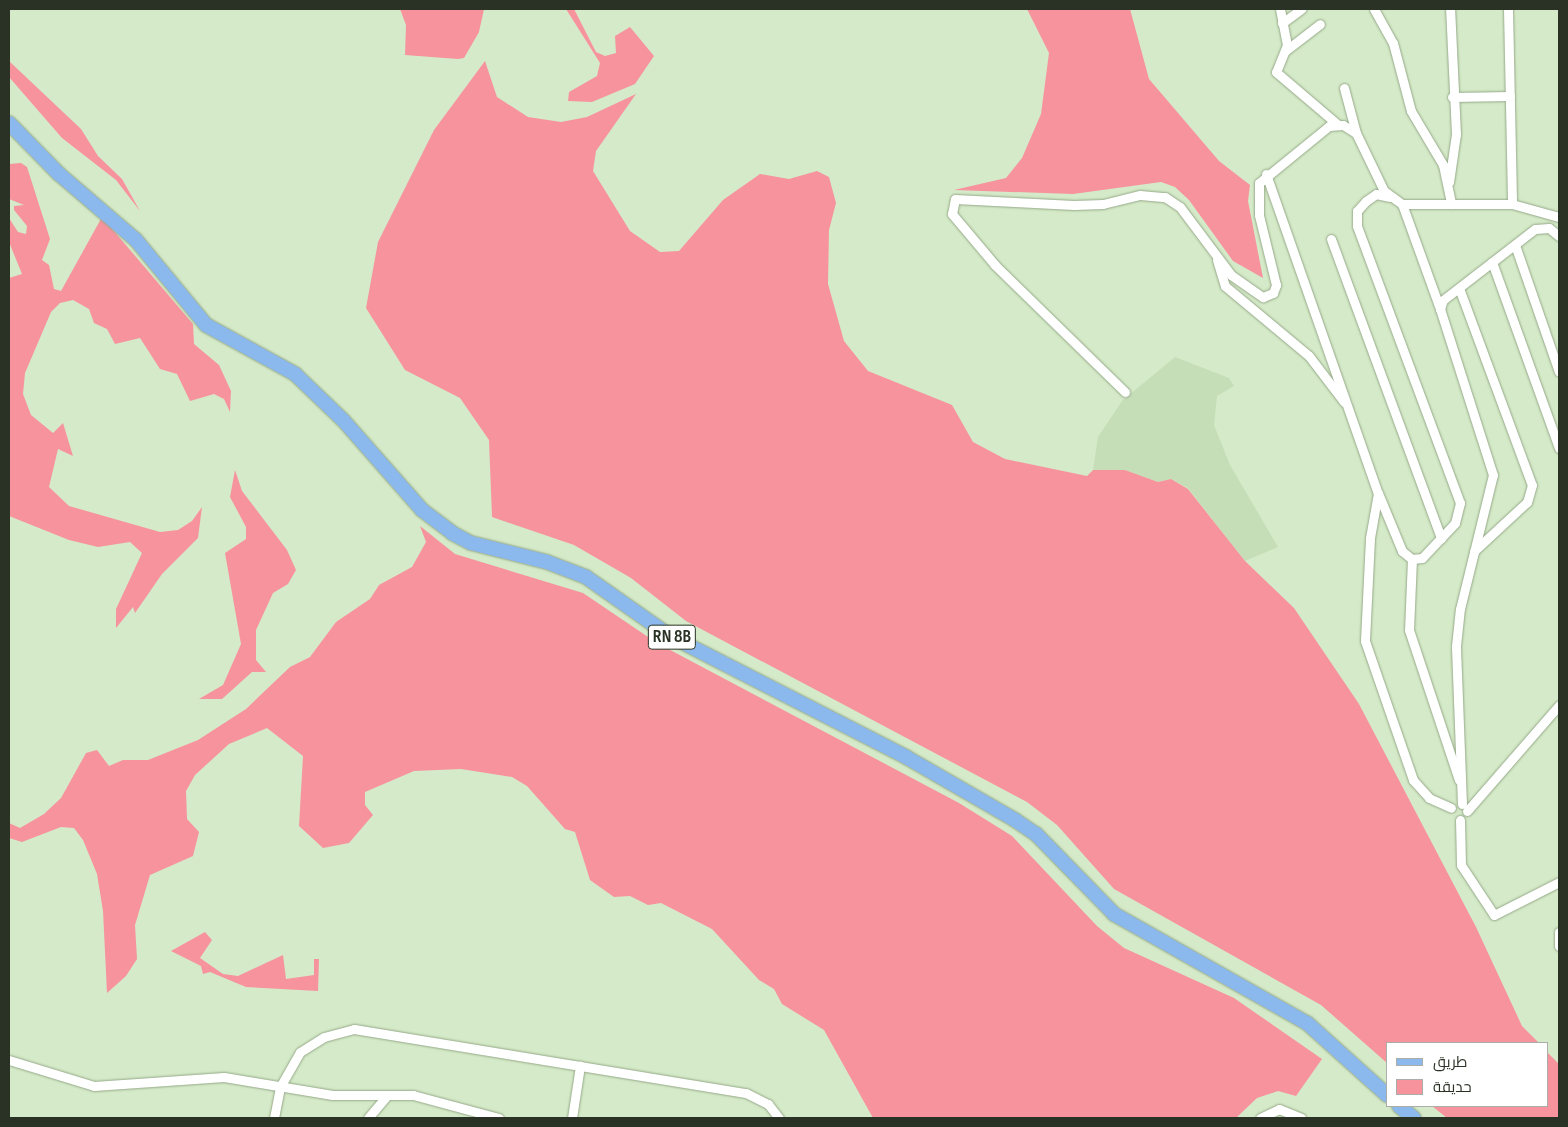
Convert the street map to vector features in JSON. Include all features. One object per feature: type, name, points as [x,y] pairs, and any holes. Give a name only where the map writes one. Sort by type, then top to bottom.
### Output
[{"type":"main road","name":"RN 8B","points":[[9,123],[60,174],[136,240],[206,324],[295,374],[343,420],[422,510],[452,533],[471,543],[547,562],[586,577],[670,636],[906,756],[1015,820],[1036,834],[1114,914],[1307,1023],[1386,1094]]},
{"type":"main road","points":[[1400,1107],[1414,1118]]},
{"type":"street","points":[[1280,9],[1285,52]]},
{"type":"street","points":[[1282,23],[1301,9]]},
{"type":"street","points":[[1374,9],[1393,43],[1411,112],[1443,165],[1451,204]]},
{"type":"street","points":[[1448,185],[1456,134],[1452,97],[1450,9]]},
{"type":"street","points":[[1508,9],[1512,204]]},
{"type":"street","points":[[1320,24],[1277,60],[1276,72],[1337,124],[1356,134]]},
{"type":"street","points":[[1344,88],[1356,134],[1389,197]]},
{"type":"street","points":[[1452,97],[1510,96]]},
{"type":"street","points":[[1125,392],[995,265],[952,214],[952,202],[965,197],[1103,204],[1126,197],[1159,195],[1180,207],[1216,258],[1255,294],[1263,297],[1273,293],[1274,278],[1257,197],[1266,174],[1319,131],[1337,124]]},
{"type":"street","points":[[1266,174],[1378,493],[1402,551],[1412,559],[1422,558],[1455,523],[1460,503],[1357,226],[1357,211],[1376,194],[1389,197],[1402,204],[1512,204],[1559,217]]},
{"type":"street","points":[[1402,204],[1440,309],[1493,476],[1460,609],[1456,646],[1459,780]]},
{"type":"street","points":[[1440,309],[1459,288],[1535,229],[1549,228],[1559,236]]},
{"type":"street","points":[[1331,239],[1441,538]]},
{"type":"street","points":[[1515,245],[1559,372]]},
{"type":"street","points":[[1216,258],[1225,286],[1309,356],[1348,406]]},
{"type":"street","points":[[1492,262],[1559,448]]},
{"type":"street","points":[[1459,288],[1532,485],[1527,502],[1474,551]]},
{"type":"street","points":[[1378,493],[1364,612],[1367,649],[1413,780],[1429,798],[1451,808],[1464,807]]},
{"type":"street","points":[[1412,559],[1409,630],[1459,780],[1464,807]]},
{"type":"street","points":[[1559,705],[1464,807],[1460,820],[1461,865],[1494,915],[1559,882]]},
{"type":"street","points":[[1451,808],[1452,816],[1460,820]]},
{"type":"street","points":[[1559,932],[1559,946]]},
{"type":"street","points":[[274,1118],[280,1087],[300,1052],[324,1037],[354,1029],[754,1095],[779,1118]]},
{"type":"street","points":[[9,1060],[94,1086],[224,1077],[333,1095],[387,1095],[435,1099],[499,1118]]},
{"type":"street","points":[[572,1118],[580,1066]]},
{"type":"street","points":[[368,1118],[387,1095]]},
{"type":"street","points":[[1260,1118],[1279,1109],[1301,1118]]},
{"type":"shaded area","points":[[1175,357],[1229,378],[1234,386],[1217,396],[1214,425],[1230,465],[1278,547],[1245,561],[1188,488],[1171,479],[1158,482],[1125,470],[1093,470],[1098,437],[1122,401]]},
{"type":"green space","points":[[400,9],[484,9],[479,32],[464,58],[458,59],[405,55],[406,25]]},
{"type":"green space","points":[[566,9],[574,9],[596,52],[605,56],[616,53],[615,36],[630,27],[654,56],[635,84],[592,102],[568,101],[569,92],[597,76],[600,63]]},
{"type":"green space","points":[[1027,9],[1130,9],[1149,79],[1219,161],[1250,185],[1248,201],[1263,278],[1233,261],[1189,200],[1175,187],[1161,182],[1073,194],[954,190],[1006,178],[1022,158],[1041,114],[1049,53]]},
{"type":"green space","points":[[9,61],[81,129],[98,156],[122,179],[140,211],[116,180],[62,138],[9,77]]},
{"type":"green space","points":[[485,61],[497,97],[528,117],[561,122],[587,117],[636,94],[596,151],[593,171],[630,231],[660,252],[679,251],[723,200],[760,174],[789,179],[817,171],[829,177],[836,203],[829,230],[828,284],[844,341],[868,371],[952,405],[973,442],[1005,459],[1087,476],[1093,470],[1125,470],[1158,482],[1171,479],[1188,489],[1245,561],[1294,608],[1359,704],[1476,927],[1522,1026],[1538,1042],[1386,1042],[1386,1062],[1321,1005],[1114,889],[1057,825],[1027,802],[686,621],[631,578],[574,545],[492,517],[489,440],[460,398],[405,370],[366,308],[378,242],[434,130]]},
{"type":"green space","points":[[21,163],[27,167],[50,239],[42,260],[49,265],[54,289],[61,291],[102,217],[193,324],[194,344],[219,365],[231,391],[230,412],[224,399],[214,394],[190,401],[177,374],[160,369],[140,338],[115,344],[107,329],[94,323],[89,309],[73,300],[60,303],[51,312],[25,373],[23,394],[31,415],[53,433],[63,423],[73,456],[58,449],[49,487],[69,506],[160,532],[178,530],[192,521],[202,507],[198,538],[162,574],[135,613],[133,607],[116,628],[116,609],[142,553],[130,542],[98,547],[69,540],[9,516],[9,278],[22,274],[9,242],[9,218],[18,232],[26,234],[27,226],[14,210],[14,206],[24,205],[9,199],[9,164]]},
{"type":"green space","points":[[235,470],[242,491],[287,550],[296,570],[288,584],[273,593],[256,630],[256,660],[266,672],[252,672],[222,699],[199,699],[223,685],[241,644],[225,553],[246,539],[246,527],[230,497]]},
{"type":"green space","points":[[420,526],[455,554],[583,593],[657,643],[959,803],[1012,836],[1097,926],[1124,948],[1234,998],[1322,1059],[1296,1096],[1278,1091],[1257,1098],[1236,1118],[873,1118],[824,1030],[782,1004],[774,989],[759,980],[712,929],[661,903],[648,905],[630,896],[614,897],[590,880],[575,832],[565,829],[527,786],[512,777],[461,769],[414,771],[365,792],[365,805],[373,815],[349,843],[323,848],[299,826],[303,756],[267,728],[229,744],[195,775],[186,791],[187,819],[199,832],[193,856],[150,875],[135,925],[137,959],[126,976],[107,993],[103,911],[97,874],[83,840],[74,828],[61,827],[22,842],[9,838],[9,823],[20,828],[44,814],[61,798],[86,753],[97,750],[109,766],[123,760],[148,760],[198,740],[246,709],[290,667],[310,657],[336,622],[370,599],[379,585],[412,567],[426,542]]},
{"type":"green space","points":[[205,932],[212,940],[200,958],[223,974],[238,976],[283,955],[286,979],[314,975],[314,959],[319,959],[318,991],[246,987],[210,972],[203,974],[201,966],[171,951]]},
{"type":"green space","points":[[1548,1053],[1559,1064],[1559,1118],[1447,1118],[1433,1107],[1548,1107]]}]
